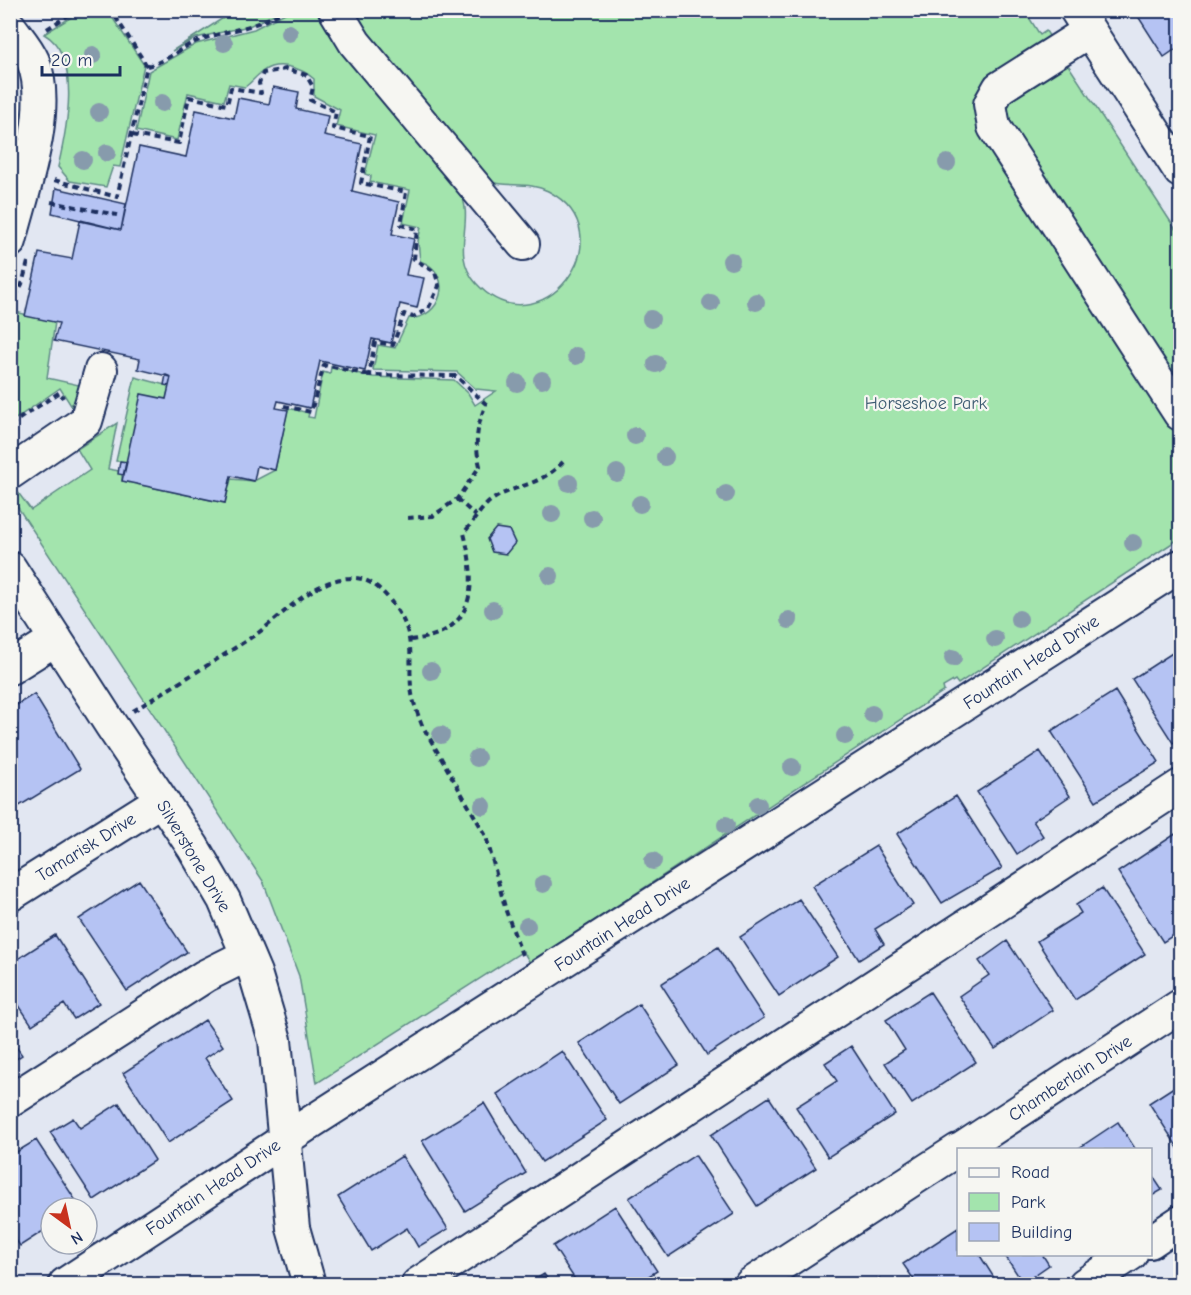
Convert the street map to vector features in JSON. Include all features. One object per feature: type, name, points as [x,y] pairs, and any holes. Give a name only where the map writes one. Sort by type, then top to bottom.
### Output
[{"type":"street","points":[[10,14],[16,10]]},
{"type":"street","points":[[335,10],[355,43],[523,244]]},
{"type":"street","points":[[1180,171],[1170,132],[1083,21],[999,88],[990,104],[994,127],[1180,414]]},
{"type":"street","points":[[10,27],[33,60],[41,90],[39,120],[10,242]]},
{"type":"street","points":[[10,473],[86,421],[101,370]]},
{"type":"street","name":"Fountain Head Drive","points":[[65,1284],[285,1139],[1180,566]]},
{"type":"street","name":"Silverstone Drive","points":[[10,568],[224,900],[247,955],[275,1040],[293,1228],[309,1284]]},
{"type":"street","points":[[10,668],[56,639]]},
{"type":"street","points":[[418,1284],[1180,786]]},
{"type":"street","name":"Tamarisk Drive","points":[[10,895],[161,800]]},
{"type":"street","points":[[10,1101],[205,976],[247,955]]},
{"type":"street","name":"Chamberlain Drive","points":[[962,1148],[1180,1006]]},
{"type":"street","name":"Chamberlain Drive","points":[[752,1284],[957,1151]]},
{"type":"street","points":[[1152,1241],[1180,1222]]},
{"type":"street","points":[[1085,1284],[1128,1256]]},
{"type":"path","points":[[47,178],[117,197],[147,66],[111,10]]},
{"type":"path","points":[[147,66],[157,64],[184,46],[259,25],[285,10]]},
{"type":"path","points":[[132,135],[179,143],[189,97],[227,105],[231,88],[261,93],[259,83],[263,73],[286,69],[306,75],[314,87],[310,99],[336,111],[333,128],[370,136],[361,183],[406,192],[401,225],[417,229],[414,259],[435,272],[439,286],[428,309],[413,317],[404,314],[393,345],[375,342],[369,375]]},
{"type":"path","points":[[41,200],[117,215]]},
{"type":"path","points":[[285,406],[311,412],[324,365],[369,375],[456,376],[486,404],[478,425],[476,447],[480,465],[457,499],[433,516],[408,518]]},
{"type":"path","points":[[10,425],[60,392],[66,401]]},
{"type":"path","points":[[410,640],[426,638],[441,632],[468,604],[473,586],[472,566],[464,533],[476,516],[490,502],[551,475],[563,462]]},
{"type":"path","points":[[457,499],[476,516]]},
{"type":"path","points":[[111,725],[259,632],[307,594],[333,581],[354,578],[366,580],[379,587],[402,619],[410,640],[411,687],[414,706],[422,725],[486,836],[518,948],[535,979]]},
{"type":"green space","points":[[81,11],[108,11],[144,65],[120,167],[113,166],[106,187],[70,181],[58,167],[65,135],[69,96],[68,77],[64,59],[56,45],[44,34]]},
{"type":"green space","points":[[234,11],[281,11],[249,26],[196,38],[172,51]]},
{"type":"green space","name":"Horseshoe Park","points":[[289,11],[317,11],[348,57],[460,192],[465,214],[464,260],[468,271],[476,283],[501,301],[526,304],[548,296],[567,280],[578,258],[581,234],[571,210],[541,188],[486,181],[349,11],[1025,11],[1040,35],[1046,31],[1180,236],[1180,538],[958,684],[955,680],[943,687],[944,691],[530,963],[523,951],[317,1083],[299,976],[263,881],[11,497],[10,490],[14,487],[31,510],[90,470],[77,449],[117,423],[108,469],[119,471],[122,474],[122,481],[225,503],[231,479],[254,481],[275,470],[288,408],[309,413],[308,417],[314,418],[323,372],[330,374],[331,367],[373,377],[454,380],[468,393],[475,405],[496,391],[476,389],[457,372],[373,370],[378,345],[395,348],[409,318],[420,317],[436,304],[441,285],[438,275],[431,267],[420,261],[418,241],[421,227],[403,223],[410,190],[370,182],[371,176],[365,174],[375,135],[336,126],[340,110],[314,96],[314,79],[309,75],[290,67],[276,66],[263,71],[245,87],[229,84],[224,101],[188,93],[177,140],[136,131],[149,71],[196,44],[254,29]]},
{"type":"green space","points":[[11,66],[17,86],[19,106],[14,146],[10,145]]},
{"type":"green space","points":[[12,311],[55,322],[47,378],[79,385],[76,404],[72,407],[60,388],[11,422]]},
{"type":"green space","points":[[135,377],[169,386],[166,399],[127,462],[116,461]]},
{"type":"building","points":[[1134,10],[1180,10],[1180,46],[1164,57]]},
{"type":"building","points":[[273,87],[299,92],[296,109],[328,116],[324,136],[362,144],[352,191],[399,202],[392,234],[414,239],[406,275],[424,278],[417,308],[400,304],[391,343],[372,339],[365,371],[320,361],[310,408],[278,401],[276,408],[288,410],[275,470],[257,466],[254,481],[231,476],[225,503],[122,481],[141,394],[166,399],[171,377],[138,369],[140,359],[54,341],[59,323],[25,316],[39,253],[72,259],[80,221],[121,230],[139,147],[186,157],[196,110],[234,118],[238,98],[269,104]]},
{"type":"building","points":[[56,188],[126,204],[121,230],[52,213]]},
{"type":"building","points":[[166,375],[171,377],[169,386],[164,385]]},
{"type":"building","points":[[120,461],[127,462],[124,475],[118,474]]},
{"type":"building","points":[[496,528],[509,530],[515,543],[506,554],[492,552],[487,539]]},
{"type":"building","points":[[1180,648],[1180,738],[1173,743],[1132,679]]},
{"type":"building","points":[[1115,691],[1159,762],[1096,801],[1051,731]]},
{"type":"building","points":[[34,694],[80,769],[16,808],[10,799],[10,709]]},
{"type":"building","points":[[1040,751],[1070,796],[1033,821],[1043,836],[1017,854],[977,792]]},
{"type":"building","points":[[956,796],[1002,868],[942,903],[897,834]]},
{"type":"building","points":[[1180,831],[1180,931],[1163,942],[1118,872]]},
{"type":"building","points":[[876,846],[913,905],[875,929],[884,944],[859,960],[812,886]]},
{"type":"building","points":[[139,880],[187,952],[127,991],[79,919]]},
{"type":"building","points":[[1102,888],[1145,954],[1075,1000],[1037,941],[1081,913],[1076,905]]},
{"type":"building","points":[[799,899],[838,957],[779,996],[740,937]]},
{"type":"building","points":[[55,935],[99,1003],[74,1019],[64,1004],[32,1025],[10,992],[10,964]]},
{"type":"building","points":[[1007,941],[1053,1010],[995,1049],[959,996],[989,975],[979,961]]},
{"type":"building","points":[[718,947],[764,1018],[707,1055],[661,984]]},
{"type":"building","points":[[930,992],[976,1062],[912,1104],[885,1063],[905,1050],[886,1020]]},
{"type":"building","points":[[639,1004],[679,1065],[619,1104],[579,1043]]},
{"type":"building","points":[[205,1020],[223,1046],[205,1058],[233,1101],[168,1143],[123,1073]]},
{"type":"building","points":[[10,1038],[22,1055],[10,1063]]},
{"type":"building","points":[[851,1046],[895,1114],[828,1157],[796,1107],[837,1081],[825,1063]]},
{"type":"building","points":[[562,1051],[607,1120],[542,1162],[497,1094]]},
{"type":"building","points":[[1180,1083],[1180,1151],[1149,1103]]},
{"type":"building","points":[[769,1097],[816,1168],[757,1206],[711,1135]]},
{"type":"building","points":[[119,1103],[155,1160],[99,1197],[91,1196],[50,1132],[73,1118],[80,1128]]},
{"type":"building","points":[[484,1103],[526,1173],[465,1211],[422,1141]]},
{"type":"building","points":[[1118,1122],[1135,1148],[1079,1148]]},
{"type":"building","points":[[36,1140],[73,1196],[39,1196],[39,1234],[20,1246],[10,1231],[10,1156]]},
{"type":"building","points":[[695,1155],[734,1214],[668,1257],[629,1198]]},
{"type":"building","points":[[402,1156],[448,1229],[418,1247],[407,1228],[371,1251],[338,1197]]},
{"type":"building","points":[[1152,1175],[1162,1190],[1152,1196]]},
{"type":"building","points":[[615,1206],[657,1271],[636,1284],[621,1284],[617,1279],[608,1284],[578,1284],[553,1246]]},
{"type":"building","points":[[957,1229],[957,1256],[980,1256],[998,1284],[962,1284],[959,1280],[951,1284],[917,1284],[903,1264]]},
{"type":"building","points":[[1005,1256],[1043,1256],[1049,1265],[1023,1283]]},
{"type":"building","points":[[1180,1263],[1180,1277],[1174,1267]]},
{"type":"building","points":[[544,1274],[551,1284],[528,1284]]},
{"type":"building","points":[[879,1278],[883,1284],[869,1284]]}]
